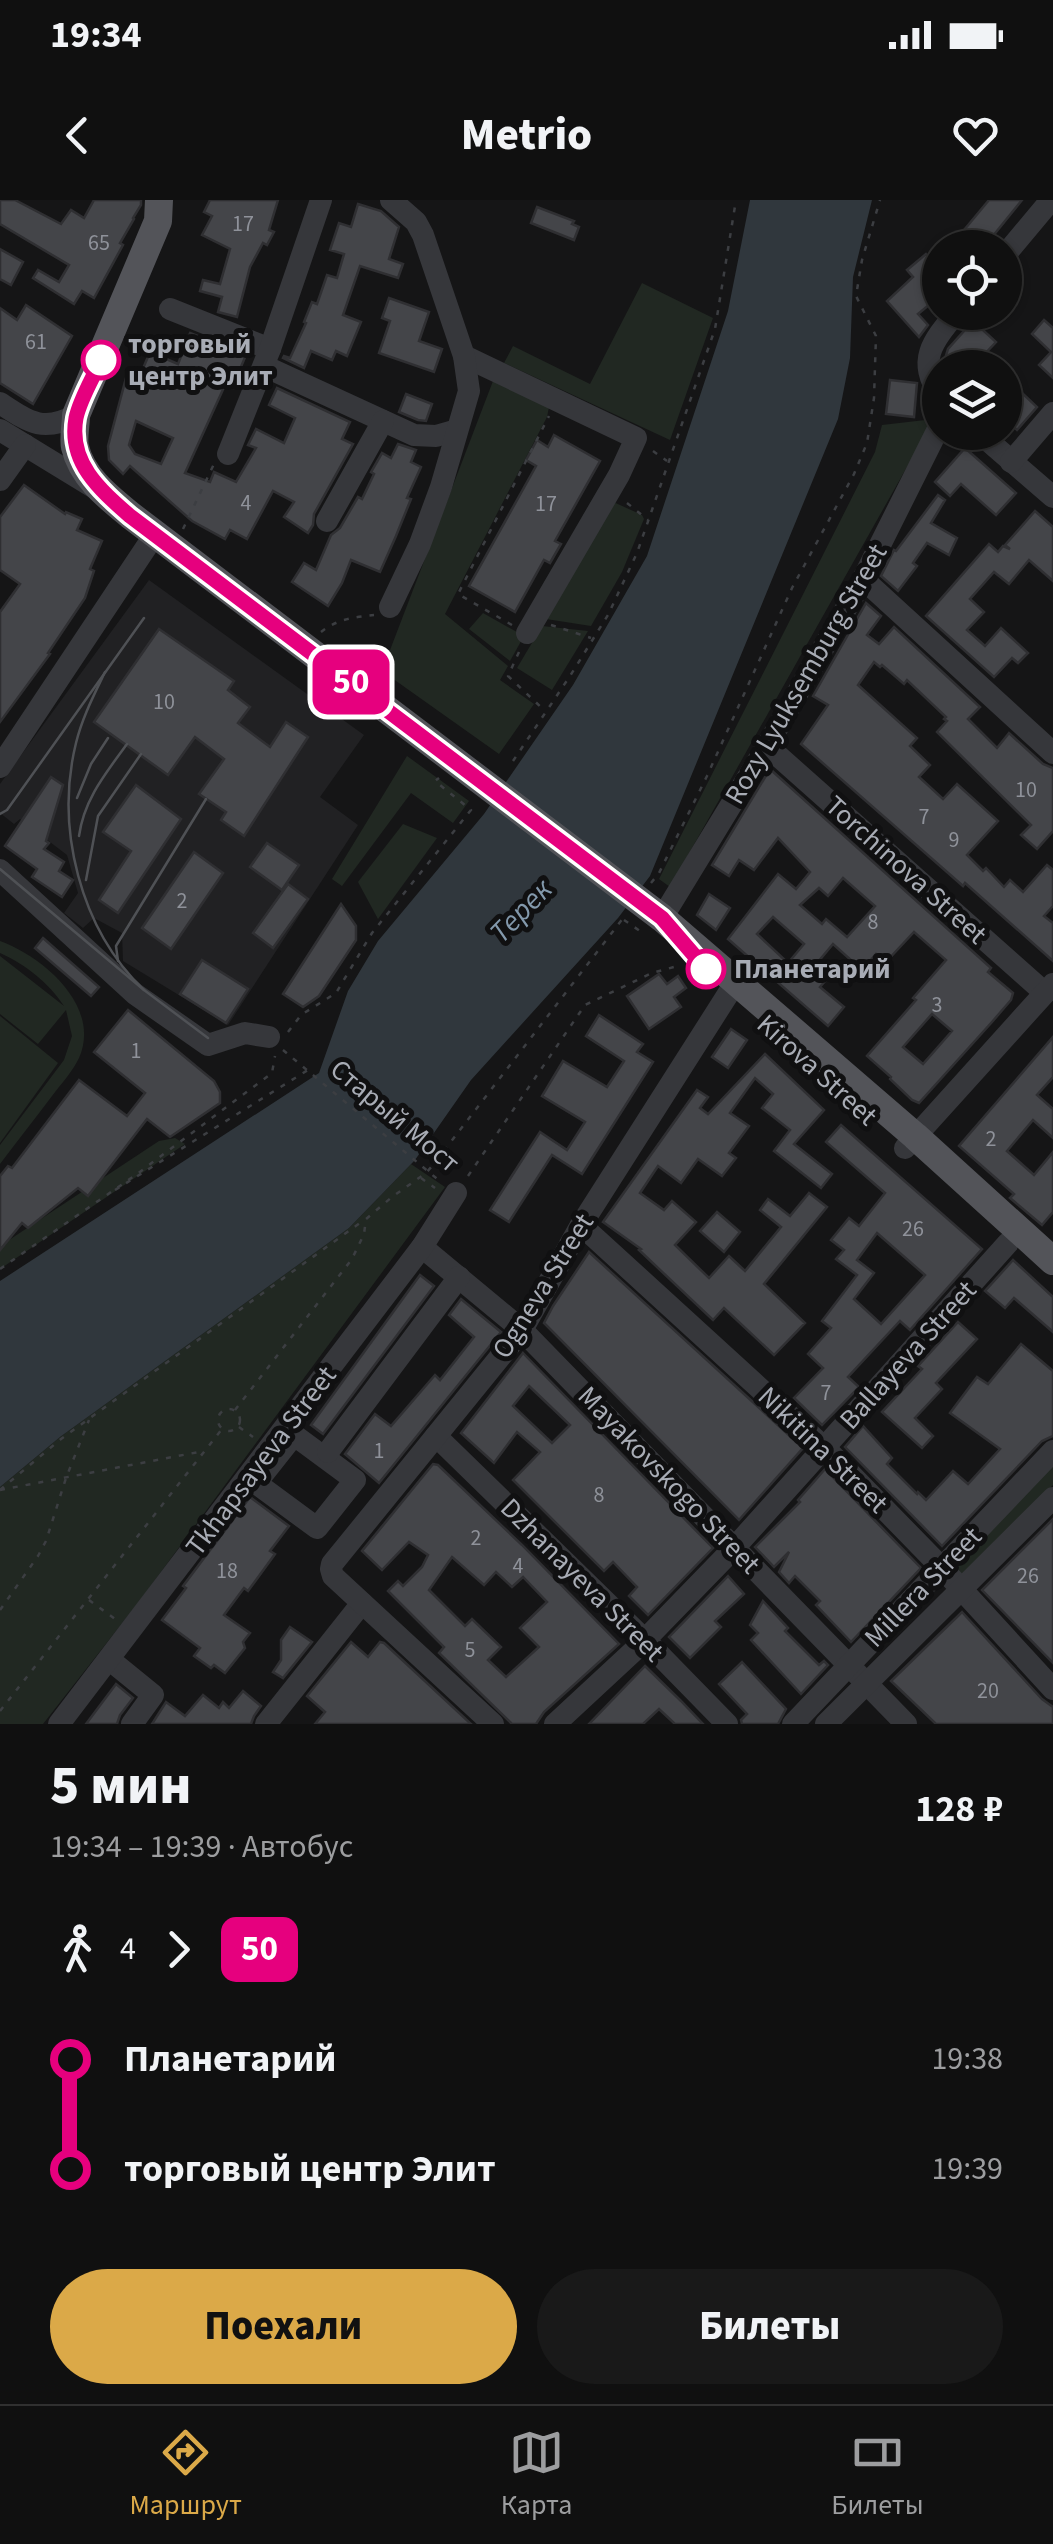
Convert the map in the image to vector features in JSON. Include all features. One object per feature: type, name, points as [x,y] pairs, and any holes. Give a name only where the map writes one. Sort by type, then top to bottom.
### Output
[{"type":"main road","points":[[162,207],[76,416],[74,446],[84,467],[101,491],[447,765],[651,913]]},
{"type":"main road","name":"Kirova Street","points":[[651,913],[730,992],[1053,1261]]},
{"type":"main road","name":"Kirova Street","points":[[651,913],[910,1142],[1053,1282]]},
{"type":"street","points":[[220,460],[267,358],[321,200]]},
{"type":"street","points":[[390,607],[441,488],[469,391],[464,356],[423,235],[416,222],[391,200]]},
{"type":"street","points":[[1022,234],[1050,200]]},
{"type":"street","points":[[170,309],[414,436],[436,436],[457,430]]},
{"type":"street","points":[[464,356],[636,438],[531,627]]},
{"type":"street","points":[[0,402],[31,423],[57,426],[76,416]]},
{"type":"street","points":[[1011,462],[1053,413]]},
{"type":"street","points":[[327,521],[382,420]]},
{"type":"street","points":[[0,430],[101,491]]},
{"type":"street","points":[[0,480],[26,445]]},
{"type":"street","name":"Rozy Lyuksemburg Street","points":[[651,913],[767,746],[863,579],[928,450]]},
{"type":"street","points":[[998,450],[1053,498]]},
{"type":"street","points":[[0,767],[164,541]]},
{"type":"street","points":[[863,579],[1053,753]]},
{"type":"street","name":"Torchinova Street","points":[[767,746],[1049,989]]},
{"type":"street","points":[[0,870],[135,994],[208,1045],[245,1033],[273,1041]]},
{"type":"street","points":[[910,1142],[1049,989]]},
{"type":"street","name":"Ogneva Street","points":[[362,1603],[333,1576],[332,1564],[522,1330],[581,1224],[730,992]]},
{"type":"street","name":"Tkhapsayeva Street","points":[[60,1724],[422,1247],[445,1191]]},
{"type":"street","name":"Nikitina Street","points":[[581,1224],[825,1448],[1053,1689]]},
{"type":"street","name":"Ballayeva Street","points":[[556,1724],[645,1640],[734,1547],[1008,1242]]},
{"type":"street","name":"Mayakovskogo Street","points":[[422,1247],[522,1330],[906,1724]]},
{"type":"street","points":[[328,1452],[458,1277]]},
{"type":"street","name":"Dzhanayeva Street","points":[[436,1436],[727,1724]]},
{"type":"street","name":"Millera Street","points":[[793,1724],[1053,1450]]},
{"type":"street","name":"Millera Street","points":[[826,1724],[1053,1498]]},
{"type":"street","points":[[266,1724],[362,1603],[492,1724]]},
{"type":"street","points":[[110,1660],[153,1695],[132,1724]]},
{"type":"path","points":[[512,761],[608,615],[649,521],[715,329],[736,200]]},
{"type":"path","points":[[0,1490],[61,1439],[427,1172],[623,919],[651,913],[658,873],[707,776],[792,588],[867,443],[874,398],[876,336],[856,296],[880,200]]},
{"type":"path","points":[[856,296],[865,294]]},
{"type":"path","points":[[555,399],[458,594],[531,627],[593,639]]},
{"type":"path","points":[[164,541],[220,460]]},
{"type":"path","points":[[610,490],[649,521]]},
{"type":"path","points":[[316,636],[331,624],[390,607]]},
{"type":"path","points":[[531,627],[508,676],[546,712]]},
{"type":"path","points":[[0,1269],[215,1118],[272,1073],[273,1041],[301,1015],[336,993],[372,933],[471,810],[436,782],[447,765]]},
{"type":"path","points":[[420,1177],[445,1191],[586,1005],[652,973],[698,962]]},
{"type":"path","name":"Старый Мост","points":[[273,1041],[445,1191]]},
{"type":"path","points":[[77,1214],[309,1069]]},
{"type":"path","points":[[235,1410],[352,1259],[364,1234],[366,1219]]},
{"type":"path","points":[[228,1408],[235,1410],[240,1417],[238,1426],[230,1431],[222,1429],[220,1413],[228,1408]]},
{"type":"path","points":[[0,1610],[46,1540],[90,1419]]},
{"type":"path","points":[[238,1426],[257,1440]]},
{"type":"path","points":[[0,1711],[222,1429]]},
{"type":"path","points":[[0,1490],[205,1450]]},
{"type":"path","points":[[88,1599],[121,1624]]},
{"type":"shaded area","points":[[642,283],[713,318],[670,440],[504,363],[513,346],[590,384]]},
{"type":"shaded area","points":[[493,381],[549,407],[445,614],[508,666],[500,680],[534,704],[499,754],[382,671]]},
{"type":"shaded area","points":[[922,420],[922,440],[670,887],[659,879],[875,452],[882,425]]},
{"type":"shaded area","points":[[609,500],[644,519],[622,572],[591,626],[546,619]]},
{"type":"shaded area","points":[[149,580],[364,735],[320,797],[358,825],[228,1025],[123,961],[122,933],[94,918],[83,928],[64,913],[78,893],[67,855],[20,819],[14,824],[0,813],[0,784]]},
{"type":"shaded area","points":[[483,613],[524,636],[510,661],[469,629]]},
{"type":"shaded area","points":[[542,626],[588,631],[552,690],[517,668]]},
{"type":"shaded area","points":[[407,756],[469,801],[453,823],[411,793],[342,886],[332,879]]},
{"type":"shaded area","points":[[403,824],[437,838],[378,919],[358,882]]},
{"type":"shaded area","points":[[0,941],[33,958],[64,986],[82,1020],[84,1039],[74,1068],[0,1164],[0,1145],[64,1060],[72,1036],[66,1010],[38,1044],[0,1014],[0,956],[64,1006],[36,975],[0,953]]},
{"type":"shaded area","points":[[0,1016],[58,1063],[0,1143]]},
{"type":"shaded area","points":[[175,1138],[185,1144],[0,1269],[0,1246],[159,1141]]},
{"type":"shaded area","points":[[411,1164],[445,1187],[138,1603],[43,1724],[0,1724],[0,1487],[60,1437],[349,1228]]},
{"type":"shaded area","points":[[1053,1461],[1053,1485],[963,1575],[954,1567]]},
{"type":"water","name":"Терек","points":[[750,200],[872,200],[853,277],[850,358],[838,419],[650,876],[618,918],[471,1080],[415,1160],[349,1228],[60,1437],[0,1487],[0,1281],[319,1073],[348,991],[378,941],[484,814],[573,685],[647,556],[728,311]]},
{"type":"building","points":[[0,200],[15,200],[61,224],[71,210],[84,218],[94,200],[141,200],[141,205],[94,298],[82,291],[74,304],[33,278],[38,270],[59,282],[69,265],[0,224]]},
{"type":"building","points":[[210,200],[278,200],[269,230],[274,232],[250,267],[237,317],[218,312],[222,297],[200,291],[203,280],[220,284],[230,249],[202,235],[212,216],[204,212]]},
{"type":"building","points":[[989,200],[1022,200],[998,230],[964,230]]},
{"type":"building","points":[[358,204],[381,211],[399,227],[389,259],[403,264],[398,278],[360,266],[343,315],[361,322],[347,356],[336,351],[332,360],[311,351],[304,368],[283,358],[290,358],[327,275],[337,278],[344,254],[330,250],[339,223],[351,227]]},
{"type":"building","points":[[537,207],[574,221],[572,224],[579,227],[574,240],[531,223]]},
{"type":"building","points":[[0,249],[23,262],[11,285],[0,279]]},
{"type":"building","points":[[922,257],[922,311],[918,314],[924,330],[919,337],[887,301],[913,277],[907,270]]},
{"type":"building","points":[[389,298],[429,312],[419,341],[442,349],[434,372],[379,353],[390,321],[382,318]]},
{"type":"building","points":[[26,305],[72,336],[33,404],[0,383],[0,308],[17,320]]},
{"type":"building","points":[[1044,320],[1053,328],[1053,378],[1039,365],[1051,352],[1032,334]]},
{"type":"building","points":[[965,330],[983,330],[996,342],[989,350],[948,349]]},
{"type":"building","points":[[190,333],[246,355],[238,374],[231,372],[185,473],[210,482],[214,472],[236,482],[256,448],[248,445],[256,429],[284,443],[295,418],[269,405],[277,388],[350,422],[342,439],[353,444],[314,514],[308,533],[284,517],[294,502],[273,491],[247,539],[230,530],[225,539],[192,521],[130,466],[123,474],[109,460],[108,446],[127,374],[139,378],[150,352],[178,364]],"holes":[[[136,421],[173,438],[161,464],[135,454],[129,445]]]},
{"type":"building","points":[[890,380],[917,383],[914,417],[886,414]]},
{"type":"building","points":[[1022,393],[1037,407],[1022,424]]},
{"type":"building","points":[[406,394],[432,404],[426,421],[399,412]]},
{"type":"building","points":[[554,435],[600,461],[555,541],[561,544],[550,563],[544,560],[515,612],[469,586],[536,466],[526,460],[537,440],[548,447]]},
{"type":"building","points":[[398,444],[416,450],[411,462],[421,467],[396,536],[380,572],[351,560],[328,606],[292,582],[304,563],[316,570],[331,535],[340,528],[358,497],[362,499],[382,453],[391,458]]},
{"type":"building","points":[[967,450],[1016,493],[996,515],[961,484],[950,496],[935,482]]},
{"type":"building","points":[[24,485],[65,514],[82,519],[77,530],[102,541],[90,569],[94,571],[85,598],[0,722],[0,612],[20,584],[0,570],[0,517]]},
{"type":"building","points":[[938,495],[945,500],[931,523],[957,538],[949,555],[927,543],[913,563],[917,566],[898,591],[881,576],[894,550]]},
{"type":"building","points":[[1035,511],[1053,527],[1053,581],[1029,560],[1009,584],[994,572],[970,599],[984,612],[967,630],[985,646],[1001,628],[1028,653],[1018,663],[1012,658],[994,677],[926,616],[989,544],[998,552],[1003,546],[1010,549],[1005,545]]},
{"type":"building","points":[[866,603],[881,616],[867,635],[879,644],[894,627],[980,707],[968,719],[997,748],[1009,733],[1043,764],[1053,768],[1053,831],[1037,849],[1021,835],[1031,825],[937,732],[946,717],[907,680],[904,684],[874,662],[858,685],[917,738],[910,746],[930,765],[919,777],[943,799],[957,784],[998,821],[967,855],[983,871],[986,868],[1004,887],[1010,880],[1023,892],[1047,865],[1053,870],[1053,906],[1044,916],[1053,923],[1053,961],[801,744],[828,705],[813,696]]},
{"type":"building","points":[[159,629],[234,681],[228,690],[250,707],[238,723],[270,747],[286,722],[308,737],[244,836],[221,820],[226,812],[199,794],[224,759],[195,737],[168,775],[94,722]]},
{"type":"building","points":[[770,769],[991,968],[988,972],[1013,993],[1011,1000],[919,1103],[912,1100],[867,1056],[946,960],[914,932],[885,963],[876,954],[862,970],[833,944],[818,962],[831,974],[820,987],[844,1007],[828,1026],[728,939],[778,874],[796,889],[810,872],[778,838],[754,870],[739,860],[729,876],[712,865]],"holes":[[[843,878],[875,906],[847,937],[826,919],[822,924],[800,905],[819,888],[828,896]],[[773,917],[804,944],[788,963],[757,934]],[[932,1014],[952,1031],[923,1064],[903,1047]]]},
{"type":"building","points":[[51,777],[63,785],[46,841],[49,843],[44,849],[64,862],[59,871],[73,880],[62,897],[32,877],[37,869],[5,846]]},
{"type":"building","points":[[136,785],[181,819],[118,913],[99,900],[131,851],[103,832]]},
{"type":"building","points":[[267,843],[299,865],[282,890],[250,867]]},
{"type":"building","points":[[194,852],[223,873],[171,949],[142,928]]},
{"type":"building","points":[[288,884],[308,899],[273,948],[253,933]]},
{"type":"building","points":[[709,894],[730,908],[716,930],[697,915]]},
{"type":"building","points":[[341,904],[356,926],[356,940],[319,996],[303,1007],[283,994]]},
{"type":"building","points":[[43,938],[99,987],[91,996],[35,948]]},
{"type":"building","points":[[202,960],[248,989],[226,1023],[180,994]]},
{"type":"building","name":"Планетарий","points":[[659,974],[667,984],[678,976],[686,988],[674,997],[681,1007],[649,1029],[627,996]]},
{"type":"building","points":[[128,1010],[214,1081],[220,1103],[170,1137],[147,1119],[88,1196],[78,1188],[28,1228],[22,1223],[0,1250],[0,1176],[8,1166],[12,1168],[79,1080],[127,1116],[145,1093],[94,1052]]},
{"type":"building","points":[[599,1015],[643,1044],[637,1052],[653,1062],[582,1174],[552,1155],[509,1222],[490,1210],[540,1132],[567,1150],[585,1122],[542,1096],[563,1061],[607,1087],[624,1061],[586,1036]]},
{"type":"building","points":[[731,1029],[747,1040],[728,1068],[712,1057]]},
{"type":"building","points":[[1053,1037],[1053,1077],[1037,1095],[1053,1109],[1053,1138],[1033,1120],[1007,1151],[1034,1175],[1053,1152],[1053,1212],[1042,1225],[1010,1198],[1014,1194],[959,1146]]},
{"type":"building","points":[[765,1054],[824,1110],[794,1144],[832,1174],[821,1188],[774,1151],[790,1130],[762,1108],[773,1094],[755,1078],[730,1113],[749,1126],[729,1153],[736,1158],[722,1176],[698,1159],[681,1183],[658,1166],[640,1193],[664,1210],[672,1201],[696,1222],[675,1245],[709,1278],[729,1256],[745,1271],[781,1227],[760,1210],[768,1199],[790,1216],[809,1193],[827,1207],[764,1284],[805,1323],[774,1355],[724,1308],[713,1320],[641,1249],[603,1222],[697,1090],[708,1097],[700,1108],[708,1114]]},
{"type":"building","points":[[841,1125],[982,1249],[910,1330],[900,1321],[848,1377],[859,1387],[822,1425],[794,1398],[823,1368],[808,1354],[831,1328],[822,1321],[857,1275],[836,1259],[844,1250],[831,1240],[849,1218],[859,1226],[885,1193],[826,1142]],"holes":[[[877,1233],[925,1275],[881,1324],[854,1299],[874,1273],[857,1260]]]},
{"type":"building","points":[[717,1212],[740,1232],[724,1252],[700,1231]]},
{"type":"building","points":[[589,1252],[803,1448],[739,1520],[544,1323]]},
{"type":"building","points":[[1013,1260],[1053,1297],[1053,1332],[1014,1298],[1005,1308],[985,1291]]},
{"type":"building","points":[[420,1275],[434,1286],[323,1434],[311,1425]]},
{"type":"building","points":[[461,1299],[501,1332],[379,1483],[345,1454],[375,1414],[391,1426],[435,1375],[440,1380],[474,1337],[449,1315]]},
{"type":"building","points":[[958,1322],[977,1339],[936,1383],[942,1389],[915,1418],[933,1436],[922,1448],[882,1412]]},
{"type":"building","points":[[1021,1344],[1053,1371],[1053,1436],[1042,1441],[942,1546],[845,1447],[863,1426],[892,1458],[887,1464],[926,1500],[953,1471],[968,1484],[1000,1449],[950,1413],[977,1377],[988,1384]]},
{"type":"building","points":[[523,1353],[713,1548],[648,1615],[629,1596],[637,1587],[613,1562],[604,1571],[513,1480],[540,1452],[517,1432],[494,1463],[461,1433]],"holes":[[[529,1386],[570,1425],[552,1443],[513,1406]]]},
{"type":"building","points":[[433,1464],[438,1465],[619,1644],[544,1712],[536,1724],[512,1724],[439,1653],[444,1647],[388,1591],[398,1581],[403,1586],[428,1555],[409,1542],[382,1570],[362,1551]],"holes":[[[452,1557],[484,1585],[496,1572],[512,1587],[523,1577],[547,1602],[520,1628],[539,1647],[506,1677],[488,1660],[501,1647],[472,1619],[465,1626],[429,1590]]]},
{"type":"building","points":[[825,1469],[921,1568],[851,1642],[795,1576],[789,1583],[779,1572],[789,1552],[774,1567],[755,1547],[800,1502]]},
{"type":"building","points":[[250,1497],[289,1526],[270,1551],[275,1554],[248,1591],[244,1588],[224,1615],[250,1633],[243,1642],[245,1648],[225,1673],[194,1656],[200,1648],[162,1620]]},
{"type":"building","points":[[1053,1519],[1053,1663],[982,1590]]},
{"type":"building","points":[[728,1576],[744,1594],[715,1621],[721,1627],[690,1658],[669,1637]]},
{"type":"building","points":[[763,1601],[788,1628],[785,1631],[819,1665],[824,1661],[828,1665],[801,1694],[751,1640],[758,1633],[750,1625]]},
{"type":"building","points":[[962,1612],[1053,1707],[1053,1724],[936,1724],[891,1681]]},
{"type":"building","points":[[290,1627],[312,1642],[283,1678],[273,1672],[281,1660],[281,1640]]},
{"type":"building","points":[[351,1642],[368,1657],[380,1642],[384,1643],[471,1724],[315,1724],[325,1712],[307,1696]]},
{"type":"building","points":[[742,1662],[786,1709],[778,1724],[742,1724],[747,1714],[719,1684]]},
{"type":"building","points":[[645,1666],[703,1724],[675,1724],[659,1709],[643,1724],[589,1724]]},
{"type":"building","points":[[116,1684],[133,1698],[117,1724],[86,1724]]},
{"type":"building","points":[[243,1691],[261,1706],[251,1724],[152,1724],[166,1702],[185,1716],[203,1695],[219,1708],[223,1702],[229,1708]]},
{"type":"tram line","points":[[0,814],[7,810],[144,618]]},
{"type":"tram line","points":[[105,672],[76,743],[70,776],[71,842],[78,876],[103,938],[144,990]]},
{"type":"tram line","points":[[77,798],[91,764],[108,738]]},
{"type":"tram line","points":[[79,836],[91,798],[127,744]]},
{"type":"tram line","points":[[86,880],[98,816],[141,754]]},
{"type":"tram line","points":[[118,961],[116,946],[206,799]]},
{"type":"tram line","points":[[0,869],[144,990],[208,1038]]},
{"type":"bus line","name":"50","points":[[101,360],[76,416],[74,446],[101,491],[662,918],[706,969]]},
{"type":"place","name":"торговый центр Элит","points":[[101,360]]},
{"type":"place","name":"Планетарий","points":[[706,969]]}]
